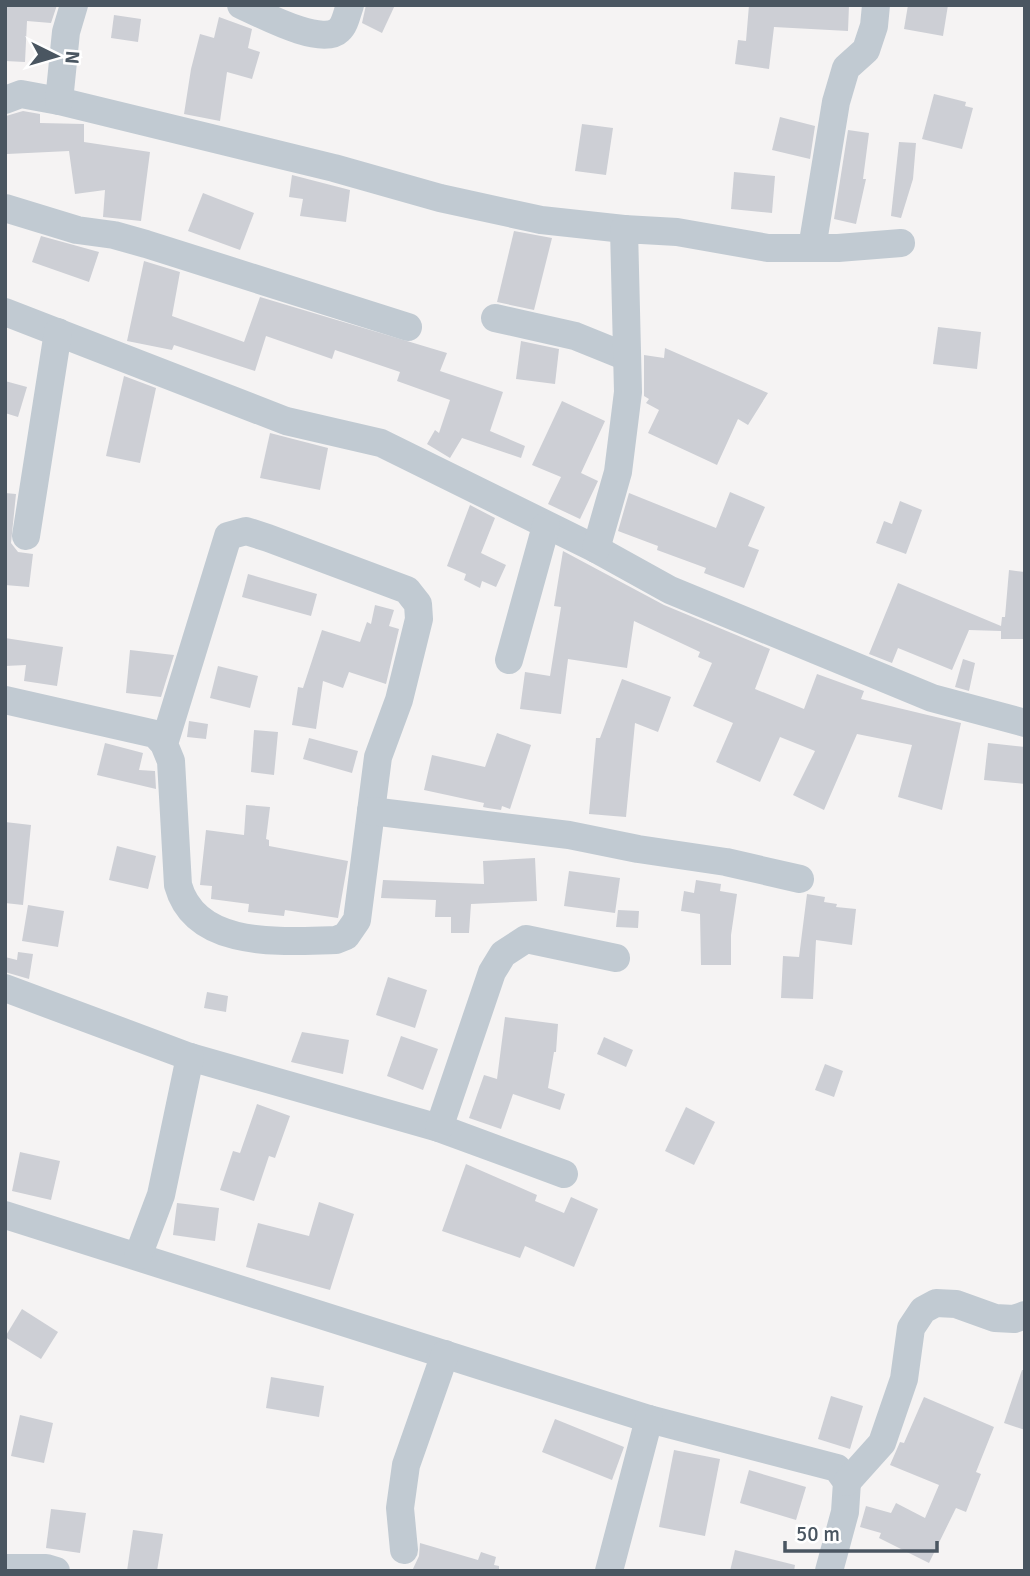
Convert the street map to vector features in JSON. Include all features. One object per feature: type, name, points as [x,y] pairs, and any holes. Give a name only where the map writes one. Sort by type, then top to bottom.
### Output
[{"type":"street","points":[[59,101],[66,32],[74,5]]},
{"type":"street","points":[[241,5],[310,34],[328,37],[341,30],[350,5]]},
{"type":"street","points":[[812,248],[828,139],[839,91],[846,68],[866,50],[874,26],[876,5]]},
{"type":"street","points":[[5,100],[9,96],[21,94],[59,101],[334,168],[440,198],[541,220],[677,232],[768,248],[901,243]]},
{"type":"street","points":[[5,208],[77,230],[114,235],[146,244],[408,327]]},
{"type":"street","points":[[596,549],[618,472],[628,392],[624,229]]},
{"type":"street","points":[[5,312],[286,421],[380,443],[596,549],[670,590],[932,698],[1025,723]]},
{"type":"street","points":[[495,318],[575,336],[626,357]]},
{"type":"street","points":[[26,536],[58,332]]},
{"type":"street","points":[[509,660],[546,526]]},
{"type":"street","points":[[5,701],[120,724],[155,734],[164,744],[171,761],[175,791],[178,885],[183,902],[206,923],[229,934],[288,941],[336,940],[346,936],[358,920],[378,757],[399,700],[419,619],[418,604],[407,590],[268,538],[246,531],[228,537],[164,744]]},
{"type":"street","points":[[371,811],[569,835],[638,849],[726,862],[800,879]]},
{"type":"street","points":[[439,1128],[492,972],[503,954],[526,939],[616,958]]},
{"type":"street","points":[[5,988],[190,1057],[439,1128],[564,1174]]},
{"type":"street","points":[[138,1256],[161,1195],[190,1057]]},
{"type":"street","points":[[5,1215],[649,1419],[837,1468],[847,1482]]},
{"type":"street","points":[[829,1571],[845,1511],[847,1482],[882,1443],[904,1380],[911,1328],[923,1310],[936,1303],[956,1304],[995,1318],[1014,1319],[1025,1314]]},
{"type":"street","points":[[404,1550],[400,1508],[406,1465],[445,1354]]},
{"type":"street","points":[[609,1571],[649,1419]]},
{"type":"street","points":[[5,1568],[46,1567],[56,1571]]},
{"type":"building","points":[[5,5],[57,5],[51,23],[27,21],[25,62],[5,61]]},
{"type":"building","points":[[366,5],[395,5],[382,33],[362,23]]},
{"type":"building","points":[[749,5],[849,5],[848,31],[774,27],[769,69],[735,64],[738,40],[746,41]]},
{"type":"building","points":[[908,5],[948,5],[943,36],[904,29]]},
{"type":"building","points":[[114,15],[141,19],[138,42],[111,38]]},
{"type":"building","points":[[219,17],[252,29],[248,48],[260,52],[252,79],[227,72],[220,121],[184,114],[200,34],[214,38]]},
{"type":"building","points":[[934,94],[966,102],[965,106],[973,108],[962,149],[922,139]]},
{"type":"building","points":[[23,111],[40,114],[40,123],[84,124],[84,142],[150,152],[141,221],[103,217],[105,190],[75,194],[69,151],[7,154],[6,116]]},
{"type":"building","points":[[780,117],[815,126],[810,159],[772,150]]},
{"type":"building","points":[[582,124],[613,128],[606,175],[575,171]]},
{"type":"building","points":[[848,130],[869,133],[863,179],[866,179],[856,224],[834,219]]},
{"type":"building","points":[[899,142],[916,143],[913,179],[901,218],[891,216]]},
{"type":"building","points":[[734,172],[775,176],[772,213],[731,209]]},
{"type":"building","points":[[292,175],[350,190],[346,222],[300,216],[303,199],[289,197]]},
{"type":"building","points":[[203,193],[254,213],[240,250],[188,231]]},
{"type":"building","points":[[514,231],[552,238],[534,310],[497,302]]},
{"type":"building","points":[[41,236],[99,252],[89,282],[32,262]]},
{"type":"building","points":[[144,261],[180,272],[172,316],[244,342],[260,297],[447,353],[440,371],[503,392],[490,431],[525,446],[521,458],[462,438],[450,458],[427,444],[435,430],[439,433],[450,400],[397,381],[400,372],[335,350],[332,359],[266,336],[255,371],[174,345],[172,350],[127,341]]},
{"type":"building","points":[[938,327],[981,332],[977,369],[933,364]]},
{"type":"building","points":[[521,341],[559,349],[555,384],[516,379]]},
{"type":"building","points":[[665,348],[768,393],[748,425],[738,419],[717,465],[648,433],[659,410],[646,403],[649,399],[644,396],[644,355],[664,358]]},
{"type":"building","points":[[124,376],[156,388],[140,463],[106,456]]},
{"type":"building","points":[[5,381],[27,387],[18,417],[5,413]]},
{"type":"building","points":[[562,401],[605,421],[581,473],[598,481],[580,519],[548,504],[561,477],[532,465]]},
{"type":"building","points":[[270,433],[328,448],[320,490],[260,478]]},
{"type":"building","points":[[730,492],[765,507],[748,546],[759,550],[744,588],[704,573],[706,568],[657,550],[658,546],[618,531],[629,493],[716,528]]},
{"type":"building","points":[[5,493],[16,494],[11,543],[18,552],[33,554],[29,587],[5,585]]},
{"type":"building","points":[[900,501],[922,510],[906,554],[876,543],[884,521],[892,524]]},
{"type":"building","points":[[470,505],[495,518],[481,553],[506,565],[496,587],[482,581],[480,588],[464,580],[466,574],[447,566]]},
{"type":"building","points":[[563,551],[664,605],[770,649],[755,689],[804,709],[817,674],[864,691],[861,699],[961,723],[942,810],[898,797],[912,745],[857,734],[824,810],[793,795],[815,751],[780,737],[760,782],[716,762],[733,723],[693,706],[712,663],[698,657],[700,652],[634,621],[627,668],[568,659],[561,714],[520,709],[525,672],[550,676],[561,607],[554,606]]},
{"type":"building","points":[[1009,570],[1025,572],[1025,639],[1001,639],[1001,631],[969,630],[952,670],[898,648],[892,663],[869,654],[898,583],[1001,626],[1002,617],[1005,617]]},
{"type":"building","points":[[248,574],[317,594],[311,616],[242,597]]},
{"type":"building","points":[[375,605],[394,610],[389,626],[399,629],[386,684],[349,672],[343,688],[323,681],[316,729],[292,725],[298,687],[303,688],[322,630],[360,642],[367,622],[371,624]]},
{"type":"building","points":[[5,638],[63,647],[57,686],[24,681],[26,665],[5,666]]},
{"type":"building","points":[[130,650],[174,655],[161,697],[126,693]]},
{"type":"building","points":[[963,659],[975,663],[969,691],[955,687]]},
{"type":"building","points":[[218,666],[258,676],[250,708],[210,698]]},
{"type":"building","points":[[622,679],[671,697],[658,732],[635,723],[626,817],[589,814],[596,738],[600,738]]},
{"type":"building","points":[[189,721],[208,724],[206,739],[187,737]]},
{"type":"building","points":[[254,730],[278,732],[274,775],[251,772]]},
{"type":"building","points":[[497,733],[531,745],[510,809],[502,806],[501,810],[483,807],[484,803],[424,790],[432,755],[485,767]]},
{"type":"building","points":[[309,738],[358,751],[352,773],[303,759]]},
{"type":"building","points":[[105,743],[143,753],[139,770],[155,771],[156,789],[97,775]]},
{"type":"building","points":[[988,743],[1025,747],[1025,784],[984,780]]},
{"type":"building","points":[[246,805],[270,807],[266,839],[269,840],[269,846],[348,861],[338,918],[285,910],[284,916],[248,912],[249,904],[211,899],[212,886],[200,885],[206,830],[244,835]]},
{"type":"building","points":[[5,822],[31,825],[23,905],[5,903]]},
{"type":"building","points":[[117,846],[156,856],[148,889],[109,880]]},
{"type":"building","points":[[535,858],[537,901],[471,904],[469,933],[451,933],[451,917],[435,917],[436,900],[381,898],[383,880],[484,884],[483,861]]},
{"type":"building","points":[[569,871],[620,878],[615,913],[564,906]]},
{"type":"building","points":[[696,880],[721,884],[720,891],[737,894],[731,935],[731,965],[701,965],[700,914],[681,911],[684,891],[694,893]]},
{"type":"building","points":[[807,894],[825,897],[824,902],[837,904],[836,907],[856,909],[852,945],[816,940],[813,999],[781,998],[783,956],[799,957]]},
{"type":"building","points":[[28,905],[64,911],[58,947],[22,941]]},
{"type":"building","points":[[618,910],[639,911],[638,928],[616,927]]},
{"type":"building","points":[[18,952],[33,954],[29,979],[5,972],[5,957],[17,960]]},
{"type":"building","points":[[388,977],[427,990],[415,1028],[376,1015]]},
{"type":"building","points":[[207,992],[228,996],[226,1012],[204,1008]]},
{"type":"building","points":[[505,1017],[558,1024],[556,1052],[548,1088],[565,1094],[560,1110],[513,1094],[501,1129],[469,1118],[484,1075],[497,1079]]},
{"type":"building","points":[[302,1032],[349,1040],[343,1074],[291,1062]]},
{"type":"building","points":[[401,1036],[438,1049],[423,1090],[387,1076]]},
{"type":"building","points":[[604,1037],[633,1050],[626,1067],[597,1054]]},
{"type":"building","points":[[825,1064],[843,1071],[834,1097],[815,1090]]},
{"type":"building","points":[[257,1104],[290,1116],[275,1158],[269,1156],[254,1201],[220,1190],[233,1151],[240,1153]]},
{"type":"building","points":[[686,1107],[715,1122],[694,1165],[665,1151]]},
{"type":"building","points":[[20,1152],[60,1161],[51,1200],[12,1191]]},
{"type":"building","points":[[466,1164],[537,1195],[535,1201],[564,1213],[571,1197],[598,1209],[574,1267],[525,1246],[520,1258],[442,1231]]},
{"type":"building","points":[[319,1202],[354,1214],[330,1290],[246,1267],[258,1223],[309,1236]]},
{"type":"building","points":[[177,1203],[219,1208],[215,1241],[173,1235]]},
{"type":"building","points":[[22,1309],[58,1332],[41,1359],[5,1337]]},
{"type":"building","points":[[1022,1370],[1025,1370],[1025,1430],[1004,1423]]},
{"type":"building","points":[[271,1377],[324,1386],[319,1417],[266,1408]]},
{"type":"building","points":[[831,1396],[863,1406],[850,1449],[818,1439]]},
{"type":"building","points":[[924,1397],[994,1427],[976,1472],[981,1474],[966,1512],[956,1508],[929,1563],[879,1538],[881,1533],[860,1527],[866,1506],[891,1513],[896,1503],[925,1518],[939,1485],[890,1465],[900,1442],[904,1443]]},
{"type":"building","points":[[20,1415],[53,1423],[44,1463],[11,1456]]},
{"type":"building","points":[[555,1419],[624,1447],[612,1480],[542,1452]]},
{"type":"building","points":[[674,1450],[720,1459],[705,1536],[659,1527]]},
{"type":"building","points":[[749,1470],[806,1487],[796,1520],[740,1503]]},
{"type":"building","points":[[51,1509],[86,1513],[80,1553],[46,1548]]},
{"type":"building","points":[[133,1530],[163,1534],[157,1571],[127,1571]]},
{"type":"building","points":[[420,1543],[478,1560],[481,1552],[496,1557],[494,1565],[499,1566],[499,1571],[412,1571],[419,1556]]},
{"type":"building","points":[[735,1550],[795,1565],[794,1571],[730,1571]]}]
